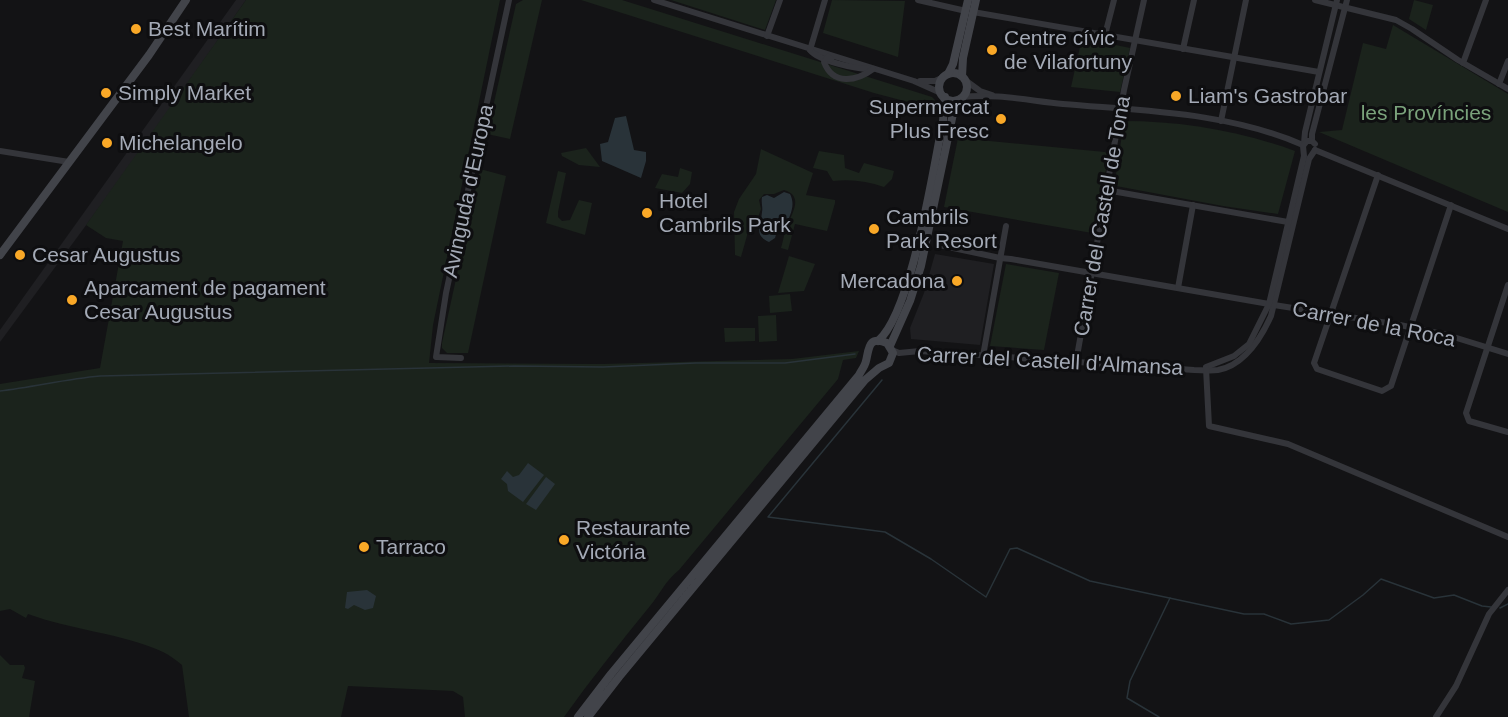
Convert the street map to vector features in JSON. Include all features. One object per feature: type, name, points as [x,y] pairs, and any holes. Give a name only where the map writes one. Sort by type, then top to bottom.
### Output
[{"type":"street","points":[[0,255],[152,51],[186,0]]},
{"type":"street","name":"Avinguda d'Europa","points":[[461,358],[436,357],[446,293],[509,0]]},
{"type":"street","points":[[654,0],[914,81],[951,100],[1001,98],[1221,121],[1264,131],[1304,146]]},
{"type":"street","points":[[767,36],[780,0]]},
{"type":"street","points":[[810,50],[825,0]]},
{"type":"street","points":[[920,0],[969,12],[1319,72]]},
{"type":"street","points":[[588,717],[865,380],[889,363],[893,356],[891,348],[921,266],[954,109],[967,89],[963,57],[969,12],[968,0]]},
{"type":"street","points":[[579,717],[611,674],[859,375],[867,359],[868,347],[885,334],[894,318],[913,265],[943,121],[943,95],[940,85],[953,64],[969,12],[976,0]]},
{"type":"street","points":[[1105,35],[1114,0]]},
{"type":"street","name":"Carrer del Castell de Tona","points":[[1076,362],[1121,109],[1144,0]]},
{"type":"street","points":[[1183,49],[1194,0]]},
{"type":"street","points":[[1221,121],[1246,0]]},
{"type":"street","points":[[1315,0],[1346,3],[1396,20],[1463,63],[1508,88]]},
{"type":"street","points":[[1463,63],[1486,0]]},
{"type":"street","name":"Carrer del Castell d'Almansa","points":[[1271,304],[1305,132],[1336,2]]},
{"type":"street","points":[[1313,152],[1315,144],[1312,141],[1312,134],[1346,3]]},
{"type":"street","points":[[810,50],[814,56],[826,60],[862,69],[873,69]]},
{"type":"street","points":[[826,60],[828,57],[846,63],[855,62]]},
{"type":"street","points":[[826,60],[824,62],[826,67],[832,74],[847,79],[862,77],[873,69]]},
{"type":"street","points":[[1499,84],[1508,61]]},
{"type":"street","points":[[914,81],[928,82],[954,73],[980,91],[1001,98]]},
{"type":"street","points":[[1304,146],[1308,141],[1312,141]]},
{"type":"street","points":[[1304,146],[1306,153],[1313,152],[1378,175],[1508,229]]},
{"type":"street","points":[[0,151],[69,162]]},
{"type":"street","name":"Carrer del Castell d'Almansa","points":[[891,348],[895,353],[920,351],[1194,370],[1219,370],[1233,364],[1247,353],[1261,336],[1313,152]]},
{"type":"street","points":[[1378,175],[1314,363],[1317,369],[1382,391],[1391,386],[1451,206]]},
{"type":"street","points":[[1106,190],[1288,222]]},
{"type":"street","points":[[1178,288],[1192,205]]},
{"type":"street","points":[[983,356],[1006,226]]},
{"type":"street","name":"Carrer de la Roca","points":[[939,245],[1000,258],[1410,327],[1447,335],[1508,354]]},
{"type":"street","points":[[1508,285],[1466,412],[1469,421],[1508,432]]},
{"type":"street","points":[[878,341],[891,348]]},
{"type":"street","name":"Carrer del Castell d'Almansa","points":[[889,363],[906,353]]},
{"type":"street","points":[[867,359],[873,366],[879,368]]},
{"type":"street","points":[[1206,369],[1209,426],[1288,444],[1508,537]]},
{"type":"street","points":[[1436,717],[1456,686],[1490,614],[1508,590]]},
{"type":"shaded area","points":[[236,0],[246,0],[126,171],[0,342],[0,330]]},
{"type":"shaded area","points":[[626,116],[634,150],[646,152],[641,178],[602,161],[600,144],[608,142],[615,118]]},
{"type":"shaded area","points":[[784,192],[790,194],[792,198],[792,210],[785,227],[779,224],[775,238],[769,242],[759,233],[762,197],[767,195],[774,198]]},
{"type":"shaded area","name":"Mercadona","points":[[935,254],[994,264],[980,345],[911,339],[910,328],[924,293]]},
{"type":"shaded area","points":[[528,463],[544,475],[523,502],[508,491],[507,484],[501,479],[507,471],[513,477],[519,475]]},
{"type":"shaded area","points":[[546,477],[555,484],[536,510],[526,504]]},
{"type":"shaded area","points":[[367,590],[376,596],[373,608],[365,610],[354,605],[348,609],[345,608],[347,592]]},
{"type":"green space","points":[[246,0],[500,0],[433,325],[429,363],[602,364],[792,359],[859,351],[856,358],[843,360],[838,379],[674,574],[564,717],[465,717],[463,697],[453,691],[348,686],[341,717],[189,717],[182,665],[165,653],[130,640],[28,614],[26,618],[10,609],[0,611],[0,384],[100,368],[123,241],[106,238],[86,225]]},
{"type":"green space","points":[[523,0],[542,0],[510,139],[487,134],[516,4]]},
{"type":"green space","points":[[581,0],[622,0],[932,97],[939,104],[938,110],[874,93]]},
{"type":"green space","points":[[671,0],[776,0],[765,30]]},
{"type":"green space","points":[[832,0],[905,1],[898,57],[823,33]]},
{"type":"green space","points":[[1414,0],[1433,5],[1426,30],[1409,19]]},
{"type":"green space","name":"les Províncies","points":[[1393,25],[1508,94],[1508,212],[1319,132],[1342,130],[1363,43],[1386,49]]},
{"type":"green space","points":[[1082,38],[1130,48],[1120,92],[1071,87]]},
{"type":"green space","points":[[1124,121],[1211,128],[1295,151],[1278,214],[1116,186]]},
{"type":"green space","points":[[958,138],[1105,152],[1109,156],[1092,233],[944,207]]},
{"type":"green space","points":[[586,148],[600,167],[579,165],[562,156],[561,153]]},
{"type":"green space","points":[[761,149],[813,173],[806,195],[835,200],[835,203],[827,231],[795,224],[788,250],[781,248],[795,206],[794,197],[784,190],[774,194],[764,194],[759,200],[761,209],[755,226],[750,225],[741,257],[735,255],[734,212],[739,199],[756,174]]},
{"type":"green space","points":[[819,151],[844,155],[845,168],[859,173],[864,163],[894,171],[892,179],[884,187],[859,181],[833,181],[827,171],[813,168]]},
{"type":"green space","points":[[680,168],[692,172],[690,184],[682,193],[655,188],[662,174],[678,177]]},
{"type":"green space","points":[[480,169],[506,176],[468,353],[447,353],[442,348],[442,343]]},
{"type":"green space","points":[[558,171],[566,173],[558,212],[558,217],[562,221],[570,220],[579,200],[592,203],[585,235],[546,223]]},
{"type":"green space","points":[[789,256],[815,264],[804,291],[778,293]]},
{"type":"green space","points":[[1006,264],[1059,273],[1044,350],[990,346]]},
{"type":"green space","points":[[790,294],[792,311],[770,313],[769,296]]},
{"type":"green space","points":[[776,315],[777,341],[759,342],[758,316]]},
{"type":"green space","points":[[724,328],[755,328],[755,341],[725,342]]},
{"type":"green space","points":[[0,655],[10,665],[24,665],[22,678],[35,681],[29,717],[0,717]]},
{"type":"waterway","points":[[0,391],[100,376],[514,366],[603,367],[696,363],[785,363],[855,354]]},
{"type":"waterway","points":[[882,380],[768,517],[885,532],[931,559],[986,597],[1010,549],[1017,548],[1090,581],[1244,614],[1264,614],[1291,624],[1329,620],[1381,579],[1434,598],[1454,595],[1482,606],[1491,607]]},
{"type":"waterway","points":[[1159,717],[1127,698],[1130,681],[1170,598]]},
{"type":"waterway","points":[[1500,608],[1508,604]]},
{"type":"place","name":"Best Marítim","points":[[136,29]]},
{"type":"place","name":"Centre cívic de Vilafortuny","points":[[992,50]]},
{"type":"place","name":"Simply Market","points":[[106,93]]},
{"type":"place","name":"Liam's Gastrobar","points":[[1176,96]]},
{"type":"place","name":"Supermercat Plus Fresc","points":[[1001,119]]},
{"type":"place","name":"Michelangelo","points":[[107,143]]},
{"type":"place","name":"Hotel Cambrils Park","points":[[647,213]]},
{"type":"place","name":"Cambrils Park Resort","points":[[874,229]]},
{"type":"place","name":"Cesar Augustus","points":[[20,255]]},
{"type":"place","name":"Mercadona","points":[[957,281]]},
{"type":"place","name":"Aparcament de pagament Cesar Augustus","points":[[72,300]]},
{"type":"place","name":"Restaurante Victória","points":[[564,540]]},
{"type":"place","name":"Tarraco","points":[[364,547]]}]
